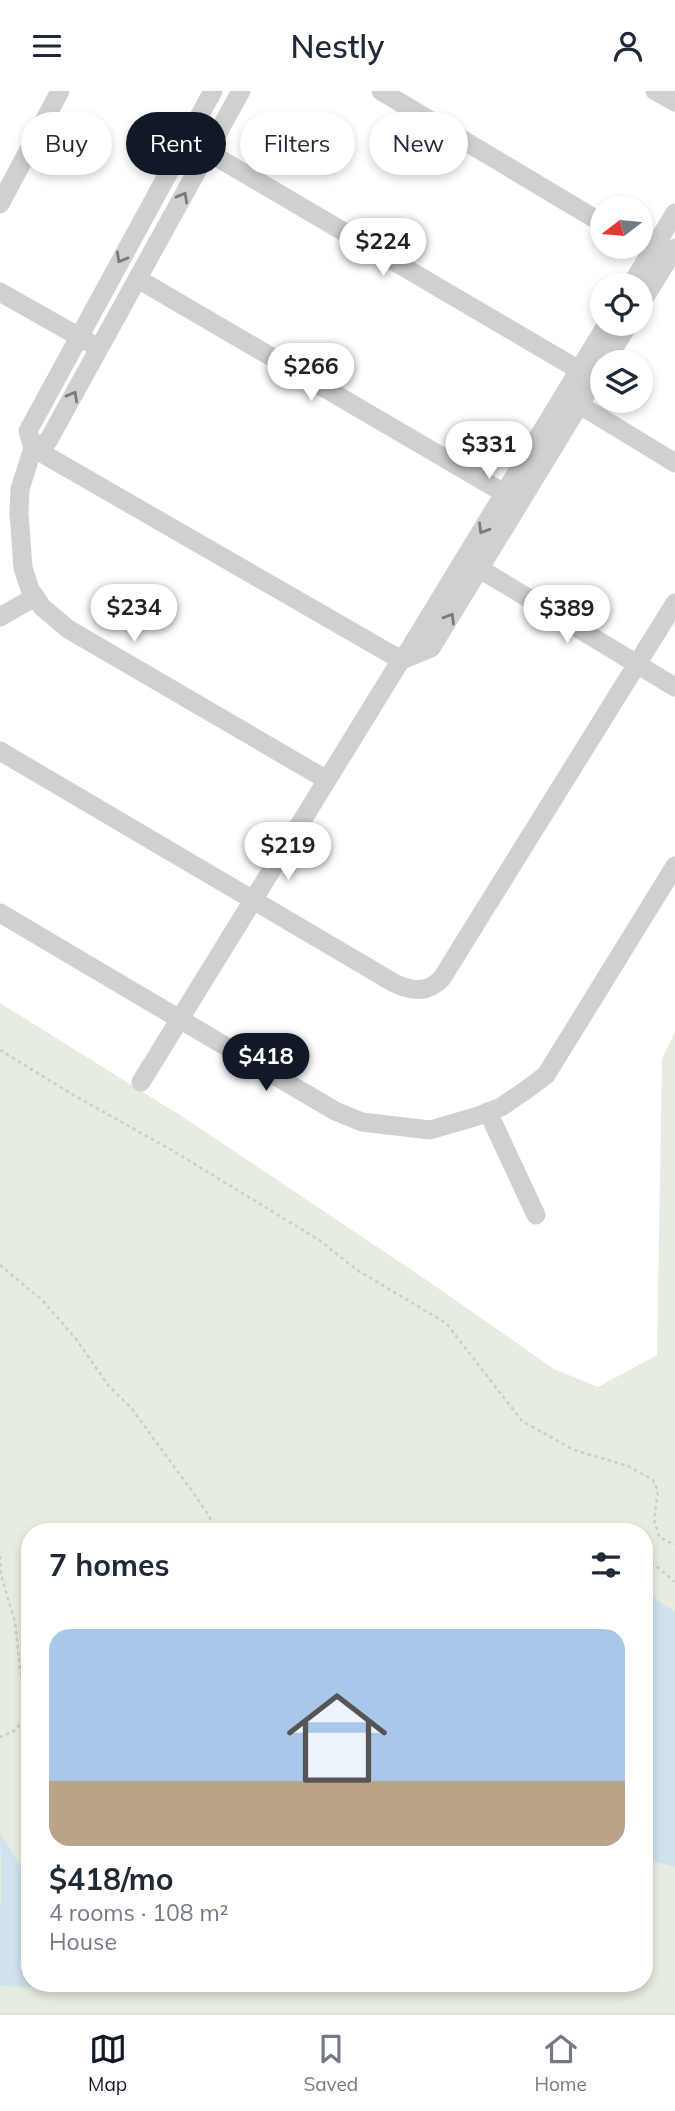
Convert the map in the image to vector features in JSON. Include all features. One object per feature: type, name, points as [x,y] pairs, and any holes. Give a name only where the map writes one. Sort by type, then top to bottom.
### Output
[{"type":"street","points":[[0,204],[60,91]]},
{"type":"street","points":[[213,91],[28,431],[33,448],[20,489],[19,513],[23,568],[30,589],[42,607],[68,629],[327,780]]},
{"type":"street","points":[[226,119],[241,91]]},
{"type":"street","points":[[381,91],[590,216]]},
{"type":"street","points":[[655,91],[675,103]]},
{"type":"street","points":[[226,163],[579,370]]},
{"type":"street","points":[[33,448],[48,442],[195,175]]},
{"type":"street","points":[[653,275],[675,213]]},
{"type":"street","points":[[643,273],[662,255]]},
{"type":"street","points":[[138,279],[504,493]]},
{"type":"street","points":[[0,292],[100,348]]},
{"type":"street","points":[[141,1082],[600,336]]},
{"type":"street","points":[[401,660],[431,648],[590,388]]},
{"type":"street","points":[[580,405],[675,463]]},
{"type":"street","points":[[33,448],[401,660]]},
{"type":"street","points":[[480,569],[675,687]]},
{"type":"street","points":[[0,617],[35,597]]},
{"type":"street","points":[[0,751],[394,983],[406,989],[433,987],[442,978],[675,603]]},
{"type":"street","points":[[0,913],[335,1111],[362,1122],[430,1130],[488,1112],[526,1090],[545,1075],[675,866]]},
{"type":"street","points":[[488,1112],[536,1215]]},
{"type":"path","points":[[0,1050],[175,1152],[319,1240],[357,1270],[446,1322],[522,1421],[574,1450],[628,1466],[653,1480],[658,1491],[654,1519],[659,1537],[675,1545]]},
{"type":"path","points":[[0,1265],[42,1300],[76,1339],[108,1385],[132,1409],[212,1523]]},
{"type":"path","points":[[0,1556],[1,1575],[16,1622],[21,1674]]},
{"type":"path","points":[[653,1564],[675,1582]]},
{"type":"path","points":[[0,1737],[14,1731],[21,1723]]},
{"type":"shaded area","points":[[0,1003],[186,1119],[554,1369],[598,1387],[657,1355],[662,1059],[675,1031],[675,2013],[0,2013]]},
{"type":"water","points":[[653,1597],[675,1612],[675,1867],[653,1861]]},
{"type":"water","points":[[0,1834],[21,1866],[21,1987],[0,1986]]}]
